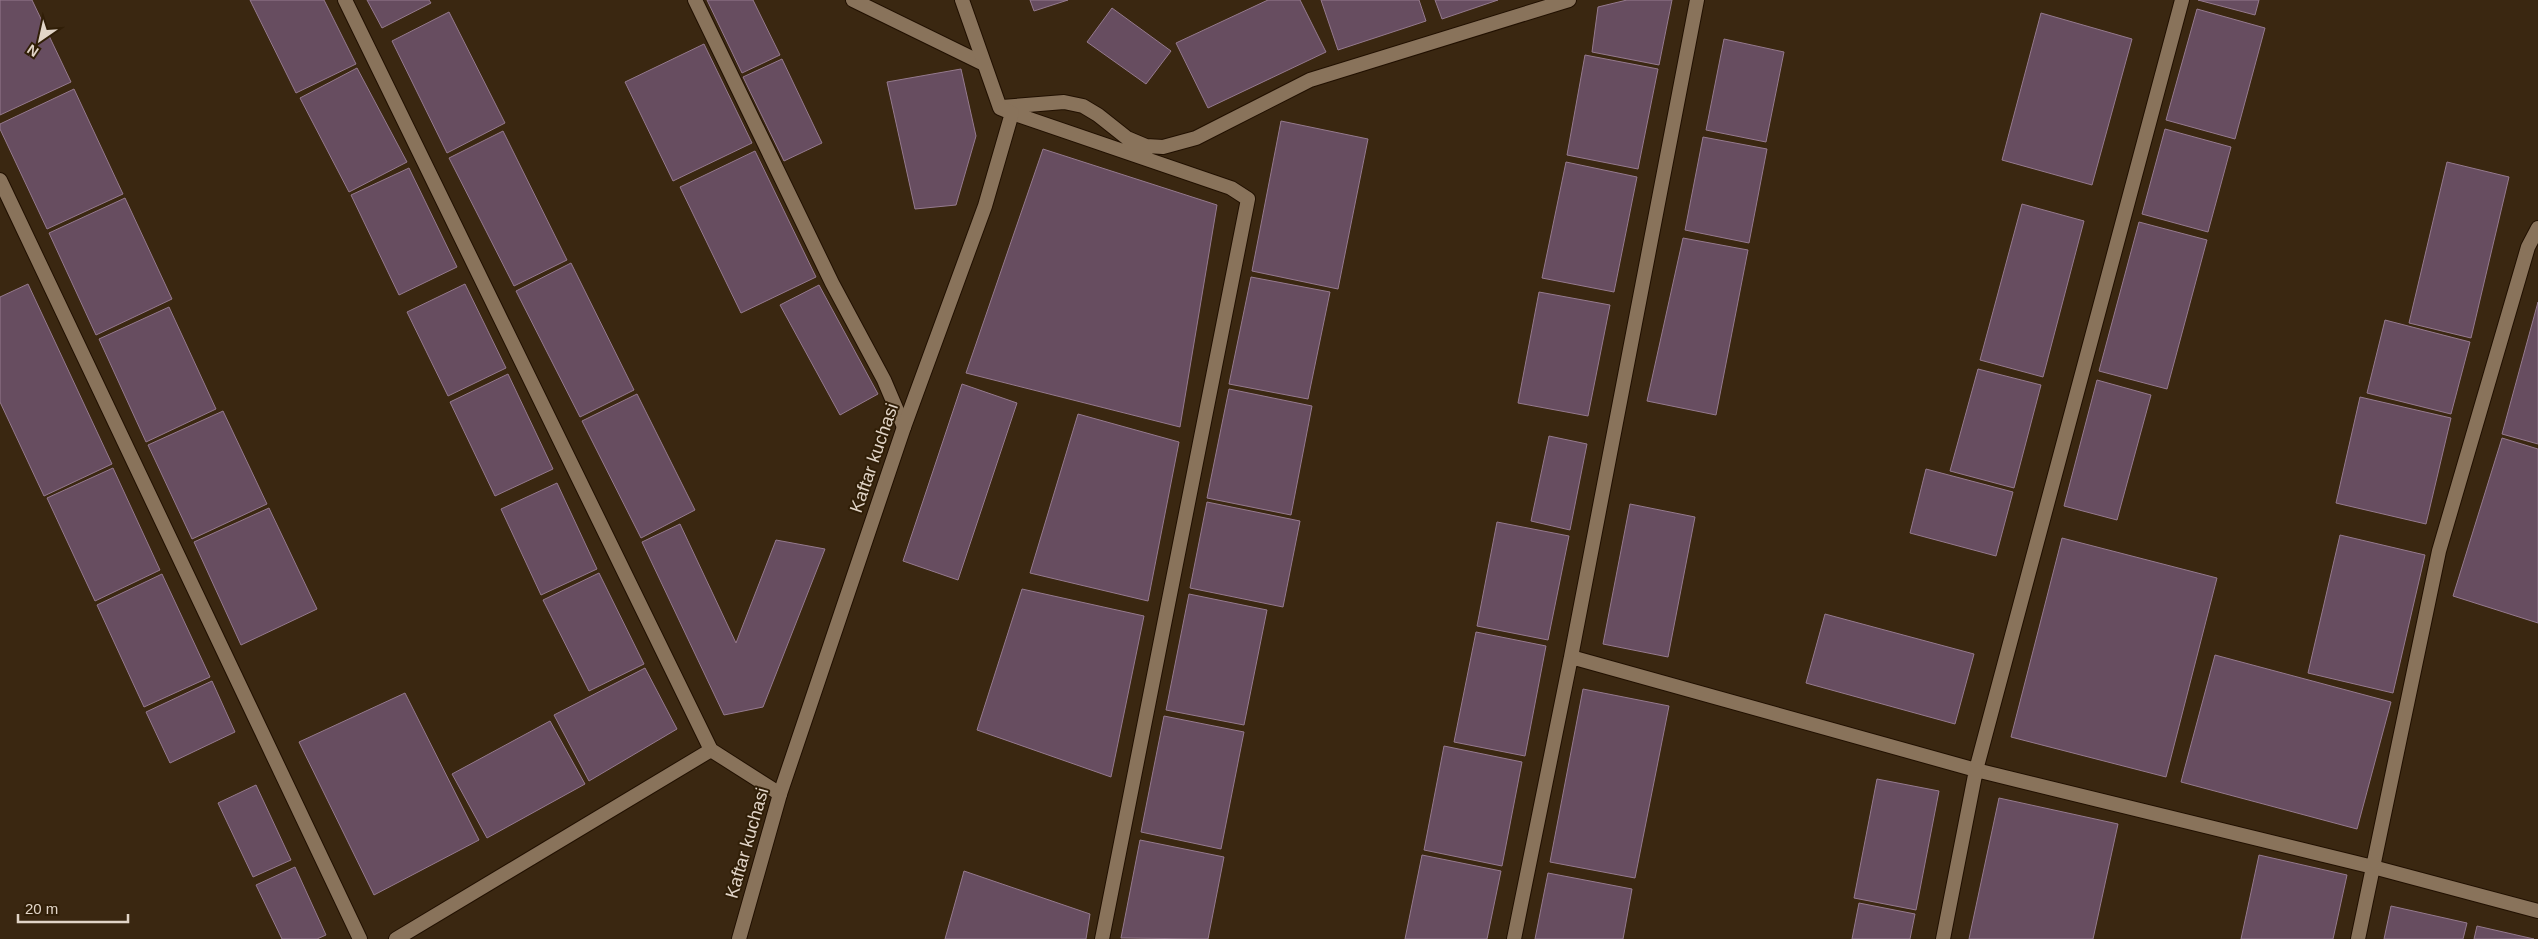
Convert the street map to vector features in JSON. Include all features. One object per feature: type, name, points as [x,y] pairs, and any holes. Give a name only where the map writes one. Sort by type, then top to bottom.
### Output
[{"type":"street","points":[[345,0],[711,750],[780,794]]},
{"type":"street","points":[[695,0],[832,283],[884,380],[904,427]]},
{"type":"street","points":[[853,0],[984,64]]},
{"type":"street","points":[[962,0],[984,64],[1006,110],[1231,188],[1248,200],[1102,939]]},
{"type":"street","points":[[1006,110],[1064,102],[1083,106],[1098,115],[1127,138],[1146,146],[1163,147],[1196,138],[1310,80],[1569,0]]},
{"type":"street","points":[[1514,939],[1571,657],[1697,0]]},
{"type":"street","points":[[1943,939],[1976,770],[2182,0]]},
{"type":"street","name":"Kaftar kuchasi","points":[[739,939],[780,794],[904,427],[985,206],[1006,110]]},
{"type":"street","points":[[0,180],[360,939]]},
{"type":"street","points":[[2358,939],[2439,551],[2528,247],[2538,228]]},
{"type":"street","points":[[1571,657],[1976,770],[2373,867],[2538,911]]},
{"type":"street","points":[[396,939],[711,750]]},
{"type":"building","points":[[0,0],[32,0],[71,82],[0,115]]},
{"type":"building","points":[[250,0],[324,0],[356,64],[296,93]]},
{"type":"building","points":[[367,0],[429,0],[431,3],[382,28]]},
{"type":"building","points":[[707,0],[753,0],[780,55],[742,73]]},
{"type":"building","points":[[1030,0],[1068,0],[1034,11]]},
{"type":"building","points":[[1268,0],[1300,0],[1326,52],[1208,108],[1176,43]]},
{"type":"building","points":[[1321,0],[1419,0],[1426,21],[1338,50]]},
{"type":"building","points":[[1435,0],[1498,0],[1442,19]]},
{"type":"building","points":[[1627,0],[1672,0],[1659,65],[1592,52],[1598,7]]},
{"type":"building","points":[[2198,0],[2259,0],[2255,15]]},
{"type":"building","points":[[1112,8],[1171,51],[1146,84],[1087,42]]},
{"type":"building","points":[[2197,9],[2265,28],[2235,139],[2166,120]]},
{"type":"building","points":[[449,12],[505,123],[447,153],[392,41]]},
{"type":"building","points":[[2041,13],[2132,39],[2092,185],[2002,160]]},
{"type":"building","points":[[1724,39],[1784,52],[1766,142],[1706,130]]},
{"type":"building","points":[[704,44],[752,143],[673,181],[625,82]]},
{"type":"building","points":[[1585,55],[1658,69],[1638,169],[1567,155]]},
{"type":"building","points":[[782,59],[822,143],[784,161],[743,77]]},
{"type":"building","points":[[357,68],[407,162],[349,192],[300,98]]},
{"type":"building","points":[[961,69],[976,136],[956,205],[915,209],[887,82]]},
{"type":"building","points":[[74,89],[123,194],[47,229],[0,129],[0,124]]},
{"type":"building","points":[[1281,121],[1368,139],[1338,289],[1252,271]]},
{"type":"building","points":[[2165,129],[2231,147],[2208,232],[2142,214]]},
{"type":"building","points":[[503,131],[567,260],[514,286],[449,158]]},
{"type":"building","points":[[1703,137],[1767,149],[1749,243],[1685,230]]},
{"type":"building","points":[[1043,149],[1217,205],[1180,427],[966,373]]},
{"type":"building","points":[[755,151],[816,277],[741,313],[680,187]]},
{"type":"building","points":[[1566,162],[1637,177],[1614,292],[1542,278]]},
{"type":"building","points":[[2447,162],[2509,177],[2471,338],[2409,323]]},
{"type":"building","points":[[409,168],[457,267],[399,295],[351,195]]},
{"type":"building","points":[[125,198],[172,299],[96,335],[49,233]]},
{"type":"building","points":[[2022,204],[2084,221],[2043,377],[1980,360]]},
{"type":"building","points":[[2139,222],[2207,240],[2167,389],[2099,371]]},
{"type":"building","points":[[1683,238],[1748,250],[1716,415],[1647,401]]},
{"type":"building","points":[[571,263],[634,390],[580,417],[516,291]]},
{"type":"building","points":[[1251,277],[1330,292],[1308,399],[1229,384]]},
{"type":"building","points":[[28,284],[112,464],[44,496],[0,402],[0,297]]},
{"type":"building","points":[[465,284],[506,368],[448,396],[407,312]]},
{"type":"building","points":[[819,285],[878,394],[840,415],[780,305]]},
{"type":"building","points":[[1539,292],[1610,305],[1588,416],[1518,403]]},
{"type":"building","points":[[2538,302],[2538,444],[2502,434]]},
{"type":"building","points":[[169,307],[216,409],[146,442],[99,339]]},
{"type":"building","points":[[2385,320],[2470,342],[2451,414],[2367,393]]},
{"type":"building","points":[[1978,369],[2041,385],[2014,488],[1950,471]]},
{"type":"building","points":[[508,374],[553,469],[495,496],[450,402]]},
{"type":"building","points":[[2097,380],[2151,395],[2117,520],[2064,506]]},
{"type":"building","points":[[962,384],[1017,403],[958,580],[903,561]]},
{"type":"building","points":[[1229,389],[1312,406],[1291,515],[1207,498]]},
{"type":"building","points":[[637,394],[695,510],[641,538],[582,421]]},
{"type":"building","points":[[2360,397],[2451,418],[2426,524],[2336,503]]},
{"type":"building","points":[[223,411],[267,504],[192,539],[148,445]]},
{"type":"building","points":[[1078,414],[1179,442],[1148,601],[1030,573]]},
{"type":"building","points":[[1549,436],[1587,444],[1570,530],[1531,521]]},
{"type":"building","points":[[2502,438],[2538,449],[2538,623],[2453,596]]},
{"type":"building","points":[[113,468],[160,570],[95,601],[47,498]]},
{"type":"building","points":[[1926,469],[2013,492],[1996,556],[1910,533]]},
{"type":"building","points":[[557,483],[597,569],[541,595],[501,509]]},
{"type":"building","points":[[1207,502],[1300,521],[1283,607],[1190,588]]},
{"type":"building","points":[[1630,504],[1695,517],[1668,657],[1603,644]]},
{"type":"building","points":[[269,508],[317,609],[241,645],[194,542]]},
{"type":"building","points":[[1497,522],[1569,536],[1548,640],[1477,626]]},
{"type":"building","points":[[680,524],[736,643],[776,540],[825,549],[763,707],[724,715],[642,542]]},
{"type":"building","points":[[2340,535],[2425,555],[2393,693],[2308,673]]},
{"type":"building","points":[[2062,538],[2217,578],[2166,777],[2011,737]]},
{"type":"building","points":[[599,573],[644,664],[589,691],[543,600]]},
{"type":"building","points":[[162,574],[210,677],[144,707],[97,605]]},
{"type":"building","points":[[1022,589],[1144,616],[1111,777],[977,730]]},
{"type":"building","points":[[1189,594],[1267,610],[1244,725],[1166,710]]},
{"type":"building","points":[[1825,614],[1974,654],[1955,724],[1806,683]]},
{"type":"building","points":[[1476,632],[1546,646],[1525,756],[1454,742]]},
{"type":"building","points":[[2215,655],[2391,702],[2357,829],[2181,782]]},
{"type":"building","points":[[645,668],[677,729],[589,781],[554,715]]},
{"type":"building","points":[[212,681],[235,732],[170,763],[146,712]]},
{"type":"building","points":[[1583,689],[1669,706],[1635,878],[1550,862]]},
{"type":"building","points":[[405,693],[479,840],[374,895],[299,742]]},
{"type":"building","points":[[1164,716],[1244,732],[1221,849],[1141,832]]},
{"type":"building","points":[[550,721],[585,784],[487,838],[452,774]]},
{"type":"building","points":[[1444,746],[1522,762],[1502,866],[1424,850]]},
{"type":"building","points":[[1877,779],[1939,791],[1916,910],[1854,898]]},
{"type":"building","points":[[256,785],[291,860],[253,877],[218,803]]},
{"type":"building","points":[[1999,798],[2118,824],[2093,939],[1969,939]]},
{"type":"building","points":[[1140,840],[1224,857],[1208,939],[1121,938]]},
{"type":"building","points":[[1422,855],[1501,871],[1487,939],[1405,939]]},
{"type":"building","points":[[2259,855],[2347,875],[2333,939],[2241,939]]},
{"type":"building","points":[[295,867],[326,935],[317,939],[282,939],[256,885]]},
{"type":"building","points":[[964,871],[1090,914],[1086,939],[945,939]]},
{"type":"building","points":[[1548,873],[1632,889],[1623,939],[1535,939]]},
{"type":"building","points":[[1859,903],[1915,914],[1910,939],[1852,939]]},
{"type":"building","points":[[2391,906],[2467,923],[2463,939],[2384,939]]},
{"type":"building","points":[[2477,926],[2534,939],[2474,939]]}]
